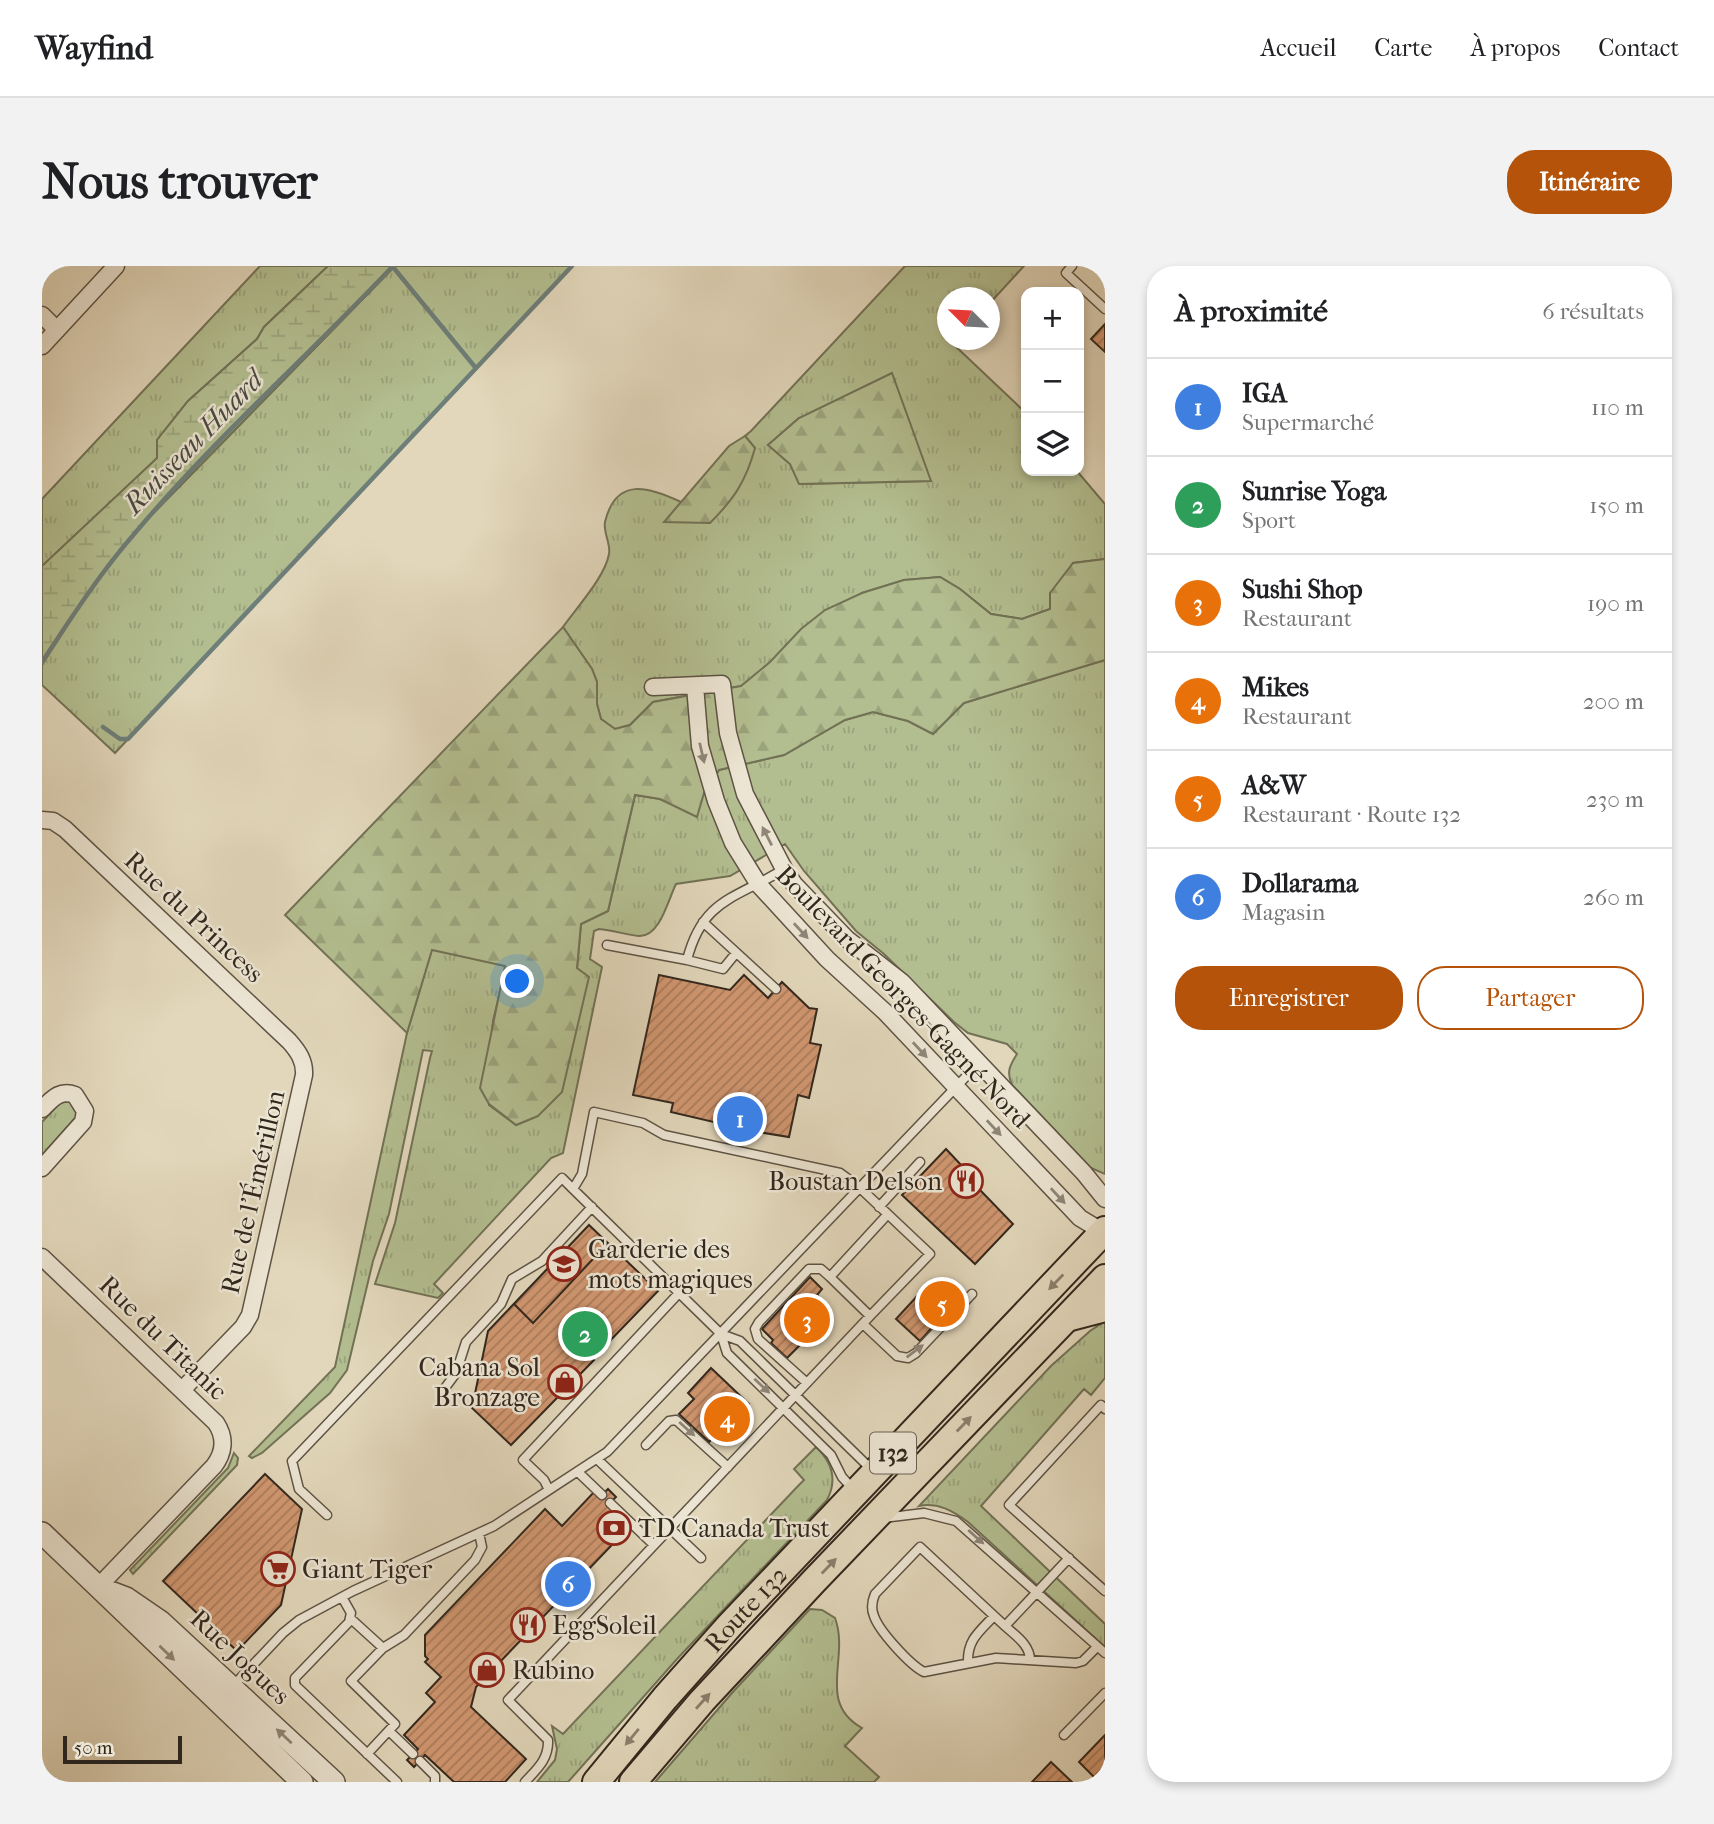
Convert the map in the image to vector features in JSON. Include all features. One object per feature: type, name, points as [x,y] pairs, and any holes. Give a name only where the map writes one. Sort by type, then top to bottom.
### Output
[{"type":"highway","name":"Route 132","points":[[596,1782],[706,1652],[1104,1232]]},
{"type":"highway","name":"Route 132","points":[[633,1782],[719,1683],[1105,1278]]},
{"type":"highway","points":[[1067,1318],[1105,1308]]},
{"type":"street","points":[[42,345],[116,266]]},
{"type":"street","points":[[42,315],[57,330]]},
{"type":"street","name":"Boulevard Georges-Gagné Nord","points":[[1104,1232],[1080,1218],[885,1012],[827,959],[759,885],[733,843],[716,801],[700,746],[695,685],[722,684],[728,733],[745,794],[794,884],[847,939],[902,982],[1084,1173],[1105,1199]]},
{"type":"street","points":[[653,687],[695,685]]},
{"type":"street","name":"Rue du Princess","points":[[42,820],[53,821],[65,829],[289,1041],[303,1062]]},
{"type":"street","name":"Rue de l'Émérillon","points":[[183,1390],[243,1326],[250,1315],[304,1075],[303,1062]]},
{"type":"street","points":[[42,1109],[54,1097],[64,1093],[75,1095],[86,1111],[83,1122],[42,1168]]},
{"type":"street","name":"Rue du Titanic","points":[[42,1257],[183,1390],[221,1430],[223,1447],[219,1460],[99,1587]]},
{"type":"street","name":"Rue Jogues","points":[[42,1533],[99,1587],[225,1695],[334,1782]]},
{"type":"street","name":"Rue Jogues","points":[[225,1695],[302,1782]]},
{"type":"lane","points":[[1072,266],[1066,273],[1105,309]]},
{"type":"lane","points":[[687,960],[693,939],[716,906],[759,885],[784,869]]},
{"type":"lane","points":[[703,922],[776,989]]},
{"type":"lane","points":[[607,945],[723,969],[736,953]]},
{"type":"lane","points":[[225,1695],[293,1624],[342,1597],[494,1526],[607,1452],[978,1064]]},
{"type":"lane","points":[[525,1782],[542,1763],[548,1740],[508,1700],[930,1254],[859,1187],[840,1173],[664,1135],[643,1122],[594,1112],[582,1174],[573,1189]]},
{"type":"lane","points":[[878,1207],[920,1162]]},
{"type":"lane","points":[[327,1515],[299,1489],[292,1461],[562,1178],[721,1334],[740,1341],[874,1473]]},
{"type":"lane","points":[[442,1392],[456,1373],[466,1342],[501,1304],[512,1279],[542,1261],[592,1207]]},
{"type":"lane","points":[[830,1277],[887,1215]]},
{"type":"lane","points":[[807,1383],[758,1339],[755,1329],[759,1322],[809,1269],[821,1269],[870,1316]]},
{"type":"lane","points":[[549,1490],[544,1480],[523,1460],[679,1293]]},
{"type":"lane","points":[[863,1324],[897,1356],[908,1358],[916,1353],[972,1294]]},
{"type":"lane","points":[[721,1334],[727,1353],[831,1455],[842,1477],[856,1492]]},
{"type":"lane","points":[[1105,1409],[1101,1405],[1009,1505],[1105,1591]]},
{"type":"lane","points":[[646,1445],[669,1421],[676,1420],[727,1467]]},
{"type":"lane","points":[[597,1459],[701,1558]]},
{"type":"lane","points":[[578,1472],[602,1495]]},
{"type":"lane","points":[[610,1503],[654,1545]]},
{"type":"lane","points":[[873,1520],[924,1513],[956,1521],[1105,1653]]},
{"type":"lane","points":[[367,1754],[395,1724],[351,1681],[383,1648],[404,1635],[475,1560],[482,1548],[479,1533]]},
{"type":"lane","points":[[1030,1660],[1024,1643],[920,1547],[875,1594],[872,1607],[876,1621],[919,1670],[930,1672],[996,1658],[1076,1663],[1083,1661],[1097,1647]]},
{"type":"lane","points":[[1005,1626],[1069,1558]]},
{"type":"lane","points":[[342,1597],[351,1618],[383,1648]]},
{"type":"lane","points":[[968,1663],[967,1649],[970,1643],[994,1616]]},
{"type":"lane","points":[[351,1618],[294,1681],[296,1688],[397,1782]]},
{"type":"lane","points":[[1064,1735],[1105,1693]]},
{"type":"lane","points":[[389,1731],[435,1776],[435,1782]]},
{"type":"green space","points":[[260,266],[328,266],[264,327],[257,339],[188,401],[157,440],[158,458],[42,566],[42,499]]},
{"type":"green space","points":[[328,266],[395,266],[134,533],[90,590],[42,665],[42,566],[157,458],[157,440],[188,401],[257,339],[264,327]]},
{"type":"green space","points":[[395,266],[572,266],[115,753],[42,685],[42,665],[45,659],[90,590],[134,533]]},
{"type":"green space","points":[[905,266],[1024,266],[1000,292],[1000,287],[937,287],[937,350],[959,350],[1021,408],[1021,476],[1081,476],[1105,504],[1105,559],[1073,563],[1050,609],[1022,619],[991,614],[940,577],[904,580],[862,593],[741,686],[653,702],[630,725],[615,729],[601,719],[597,704],[597,682],[592,669],[563,627],[596,582],[606,563],[609,550],[605,522],[610,507],[617,497],[625,492],[635,489],[657,492],[681,502],[665,522],[755,448],[745,436]],"holes":[[[799,418],[931,481],[800,484],[790,464],[768,445]]]},
{"type":"green space","points":[[892,373],[931,481],[799,484],[790,464],[768,445],[799,418]]},
{"type":"green space","points":[[745,436],[755,448],[748,470],[738,489],[710,523],[664,522],[729,446]]},
{"type":"green space","points":[[1105,559],[1105,660],[964,703],[933,734],[908,721],[873,712],[845,720],[784,755],[719,770],[704,793],[697,817],[660,799],[635,795],[608,911],[581,924],[577,968],[589,977],[562,1092],[538,1116],[516,1125],[489,1104],[480,1088],[505,966],[432,950],[407,1033],[285,915],[563,627],[592,669],[597,682],[597,704],[601,719],[615,729],[630,725],[653,702],[741,686],[825,610],[862,593],[904,580],[940,577],[991,614],[1022,619],[1050,609],[1050,593],[1073,563]]},
{"type":"green space","points":[[1105,660],[1105,1174],[1091,1168],[1012,1085],[1010,1069],[1017,1054],[1007,1044],[968,1033],[954,1022],[884,954],[856,931],[804,871],[785,844],[730,876],[676,884],[658,924],[646,935],[599,929],[594,931],[590,959],[602,967],[563,1153],[551,1158],[434,1284],[443,1293],[438,1298],[375,1284],[395,1223],[432,1051],[423,1050],[389,1214],[373,1261],[347,1370],[330,1393],[262,1453],[252,1458],[249,1456],[335,1367],[407,1033],[432,949],[506,966],[493,1021],[489,1105],[516,1125],[538,1116],[577,969],[581,924],[608,911],[635,795],[660,799],[686,810],[704,793],[719,770],[784,755],[845,720],[873,712],[908,721],[933,734],[964,703]]},
{"type":"green space","points":[[68,1101],[75,1108],[76,1117],[42,1155],[42,1122],[60,1103]]},
{"type":"green space","points":[[1105,1321],[1105,1378],[1091,1395],[1084,1389],[981,1506],[1105,1624],[1105,1647],[968,1522],[945,1508],[919,1506],[1051,1366]]},
{"type":"green space","points":[[816,1447],[832,1471],[832,1485],[827,1500],[677,1659],[568,1782],[537,1782],[555,1760],[557,1749],[552,1726],[563,1734],[804,1480],[794,1469]]},
{"type":"green space","points":[[234,1453],[238,1458],[237,1465],[133,1574],[130,1570],[228,1468]]},
{"type":"green space","points":[[810,1609],[822,1610],[835,1618],[839,1633],[837,1692],[840,1705],[848,1717],[862,1728],[845,1746],[879,1777],[874,1782],[655,1782],[732,1693]]},
{"type":"building","points":[[1105,324],[1105,352],[1091,339]]},
{"type":"building","points":[[659,975],[730,990],[744,975],[768,998],[782,982],[809,1008],[817,1009],[810,1043],[821,1045],[809,1098],[798,1095],[789,1137],[715,1125],[714,1122],[671,1112],[673,1103],[633,1095]]},
{"type":"building","points":[[946,1149],[1013,1224],[975,1264],[902,1195]]},
{"type":"building","points":[[589,1225],[658,1291],[602,1349],[596,1343],[587,1353],[594,1360],[511,1445],[472,1408],[488,1331]]},
{"type":"building","points":[[589,1225],[608,1243],[533,1323],[514,1304]]},
{"type":"building","points":[[810,1277],[822,1289],[817,1295],[827,1305],[800,1335],[805,1340],[787,1358],[771,1343],[773,1340],[762,1329]]},
{"type":"building","points":[[932,1280],[955,1302],[920,1341],[896,1319]]},
{"type":"building","points":[[711,1368],[749,1404],[726,1430],[723,1427],[709,1442],[679,1414],[694,1399],[688,1393]]},
{"type":"building","points":[[265,1474],[302,1509],[281,1605],[237,1651],[163,1581]]},
{"type":"building","points":[[608,1489],[616,1497],[608,1505],[630,1526],[476,1687],[471,1707],[526,1759],[505,1782],[454,1782],[425,1755],[414,1767],[407,1760],[418,1749],[404,1735],[435,1702],[426,1693],[441,1677],[425,1662],[428,1659],[425,1656],[425,1635],[545,1509],[562,1526],[594,1492],[600,1497]]},
{"type":"building","points":[[1105,1735],[1105,1778],[1099,1782],[1079,1762]]},
{"type":"building","points":[[1051,1762],[1072,1782],[1032,1782]]},
{"type":"waterway","name":"Ruisseau Huard","points":[[42,662],[110,564],[166,498],[393,266]]},
{"type":"waterway","points":[[103,727],[120,739],[128,739],[572,266]]},
{"type":"waterway","points":[[393,267],[475,367]]},
{"type":"place","name":"IGA","points":[[740,1119]]},
{"type":"place","name":"Boustan Delson","points":[[966,1181]]},
{"type":"place","name":"Garderie des mots magiques","points":[[564,1264]]},
{"type":"place","name":"A&W","points":[[942,1304]]},
{"type":"place","name":"Sushi Shop","points":[[807,1320]]},
{"type":"place","name":"Sunrise Yoga","points":[[585,1334]]},
{"type":"place","name":"Cabana Sol Bronzage","points":[[565,1382]]},
{"type":"place","name":"Mikes","points":[[727,1419]]},
{"type":"place","name":"TD Canada Trust","points":[[614,1528]]},
{"type":"place","name":"Giant Tiger","points":[[278,1569]]},
{"type":"place","name":"Dollarama","points":[[568,1584]]},
{"type":"place","name":"EggSoleil","points":[[528,1625]]},
{"type":"place","name":"Rubino","points":[[487,1670]]}]
